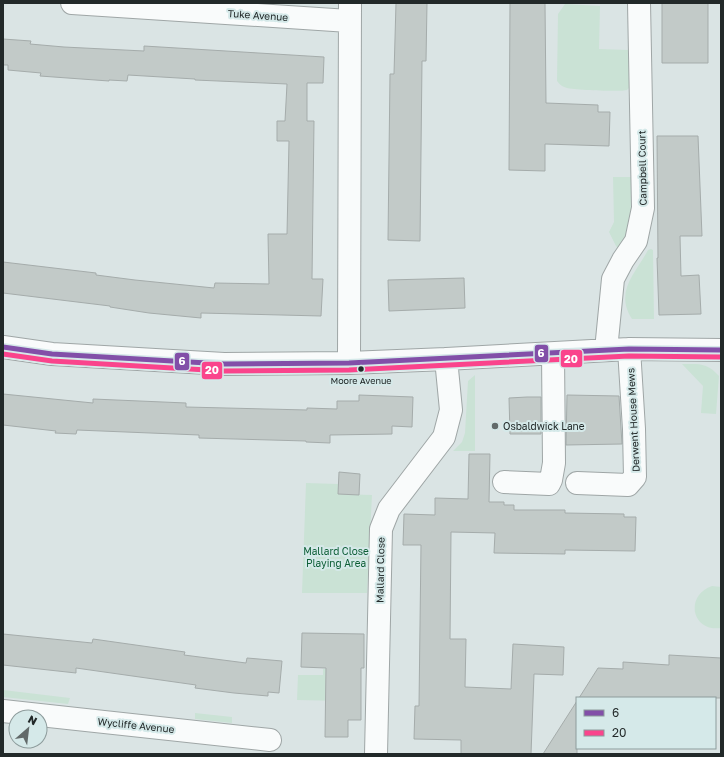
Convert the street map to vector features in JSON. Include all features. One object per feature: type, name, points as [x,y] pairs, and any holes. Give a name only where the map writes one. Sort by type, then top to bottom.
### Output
[{"type":"street","name":"Tuke Avenue","points":[[72,3],[349,12]]},
{"type":"street","name":"Campbell Court","points":[[606,350],[613,279],[623,260],[636,241],[643,208],[639,3]]},
{"type":"street","points":[[349,12],[349,363]]},
{"type":"street","points":[[3,347],[52,354],[224,364],[349,363],[629,349],[721,350]]},
{"type":"street","name":"Derwent House Mews","points":[[577,483],[628,485],[635,477],[634,429],[629,349]]},
{"type":"street","points":[[504,482],[549,484],[552,480],[554,463],[553,354]]},
{"type":"street","name":"Mallard Close","points":[[376,754],[382,529],[389,509],[444,437],[451,410],[446,359]]},
{"type":"street","name":"Wycliffe Avenue","points":[[3,711],[270,740]]},
{"type":"green space","points":[[565,4],[600,6],[599,49],[629,50],[629,88],[627,90],[607,91],[572,89],[559,84],[557,81],[558,14]]},
{"type":"green space","points":[[613,177],[632,177],[631,229],[619,249],[609,232],[614,222]]},
{"type":"green space","points":[[648,250],[653,250],[654,319],[632,319],[627,309],[625,300],[626,291],[633,275]]},
{"type":"green space","points":[[682,364],[698,364],[706,366],[715,371],[719,376],[716,414],[701,413],[703,386]]},
{"type":"green space","points":[[475,375],[475,451],[453,451],[462,442],[465,433],[468,381]]},
{"type":"green space","name":"Mallard Close Playing Area","points":[[306,483],[338,484],[338,494],[372,495],[367,593],[302,593]]},
{"type":"green space","points":[[712,586],[721,587],[721,628],[711,628],[703,625],[695,612],[695,605],[698,597],[703,591]]},
{"type":"green space","points":[[323,669],[342,669],[342,701],[297,700],[298,675],[323,675]]},
{"type":"green space","points":[[3,690],[70,698],[68,704],[3,697]]},
{"type":"green space","points":[[195,713],[232,717],[232,723],[195,719]]},
{"type":"building","points":[[396,3],[427,3],[426,61],[422,61],[420,241],[388,240],[390,74],[394,74]]},
{"type":"building","points":[[510,3],[545,3],[546,103],[598,105],[598,112],[610,112],[609,146],[545,144],[545,171],[509,170]]},
{"type":"building","points":[[662,3],[708,3],[708,63],[662,63]]},
{"type":"building","points":[[3,39],[31,41],[30,44],[64,47],[144,51],[144,46],[324,57],[323,83],[307,83],[307,121],[314,121],[312,279],[323,279],[321,316],[201,313],[201,318],[149,313],[110,306],[3,293],[3,262],[96,273],[96,275],[135,280],[214,288],[215,283],[269,284],[268,234],[287,234],[289,141],[277,141],[277,121],[285,121],[287,84],[195,80],[128,75],[127,81],[40,76],[41,73],[8,70],[8,65],[3,65]]},
{"type":"building","points":[[657,136],[698,136],[702,236],[680,236],[681,276],[699,275],[701,314],[659,315],[657,258]]},
{"type":"building","points":[[464,278],[465,308],[389,311],[388,280]]},
{"type":"building","points":[[3,394],[93,403],[93,399],[186,403],[186,407],[307,410],[307,408],[337,409],[337,401],[359,401],[359,395],[413,397],[412,427],[392,426],[392,434],[330,435],[330,443],[199,438],[199,435],[77,430],[76,434],[55,433],[56,431],[3,425]]},
{"type":"building","points":[[567,395],[619,396],[622,444],[566,445]]},
{"type":"building","points":[[541,397],[541,434],[510,434],[509,398]]},
{"type":"building","points":[[469,454],[490,454],[489,502],[504,502],[504,505],[514,505],[514,510],[565,510],[565,513],[624,514],[624,517],[636,517],[635,551],[565,550],[565,554],[494,553],[495,533],[451,532],[450,639],[466,639],[465,687],[511,689],[513,644],[564,647],[563,675],[534,674],[531,754],[461,754],[461,740],[414,739],[415,706],[419,706],[421,545],[403,545],[404,514],[435,515],[435,498],[468,499]]},
{"type":"building","points":[[339,472],[360,474],[359,495],[338,494]]},
{"type":"building","points":[[302,633],[364,634],[364,668],[361,668],[361,720],[348,720],[348,737],[325,737],[326,668],[301,667]]},
{"type":"building","points":[[3,634],[92,643],[93,639],[185,652],[184,655],[246,663],[247,658],[282,661],[279,693],[268,692],[268,696],[234,693],[195,688],[196,685],[76,668],[76,673],[3,665]]},
{"type":"building","points":[[669,655],[721,658],[721,698],[580,697],[598,668],[623,669],[623,662],[669,665]]},
{"type":"building","points":[[576,703],[577,754],[543,754]]},
{"type":"transit line","name":"6","points":[[3,347],[52,354],[224,364],[349,363],[629,349],[721,350]]},
{"type":"transit line","name":"20","points":[[3,354],[52,361],[224,371],[349,370],[629,356],[721,357]]},
{"type":"place","name":"Moore Avenue","points":[[361,369]]},
{"type":"place","name":"Osbaldwick Lane","points":[[495,426]]}]
